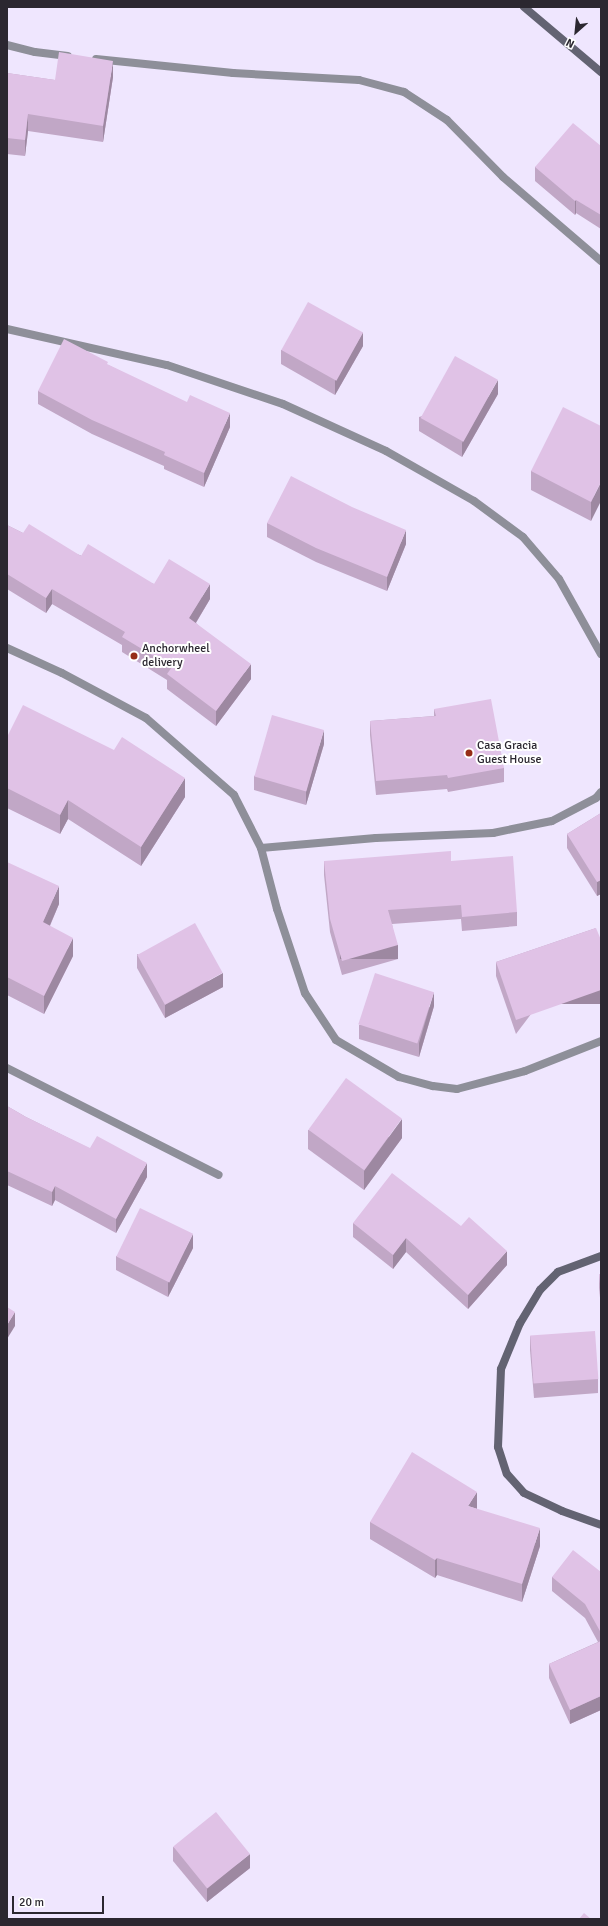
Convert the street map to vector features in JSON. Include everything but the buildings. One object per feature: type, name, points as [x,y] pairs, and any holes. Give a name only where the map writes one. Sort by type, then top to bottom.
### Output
[{"type":"street","points":[[524,7],[601,72]]},
{"type":"street","points":[[7,45],[35,52],[74,56]]},
{"type":"street","points":[[90,58],[233,74],[359,80],[404,92],[447,120],[503,177],[601,261]]},
{"type":"street","points":[[7,329],[166,365],[283,404],[386,451],[474,501],[523,537],[559,579],[601,654]]},
{"type":"street","points":[[7,648],[62,673],[146,718],[234,795],[261,848],[277,909],[305,993],[336,1040],[399,1077],[433,1086],[457,1089],[525,1071],[601,1041]]},
{"type":"street","points":[[261,848],[376,838],[493,833],[552,821],[596,798],[601,792]]},
{"type":"street","points":[[7,1068],[219,1175]]},
{"type":"street","points":[[601,1256],[558,1272],[540,1290],[520,1323],[501,1369],[498,1440],[498,1448],[507,1474],[524,1493],[562,1511],[601,1526]]},
{"type":"place","name":"Anchorwheel delivery","points":[[134,656]]},
{"type":"place","name":"Casa Gracia Guest House","points":[[469,753]]}]
